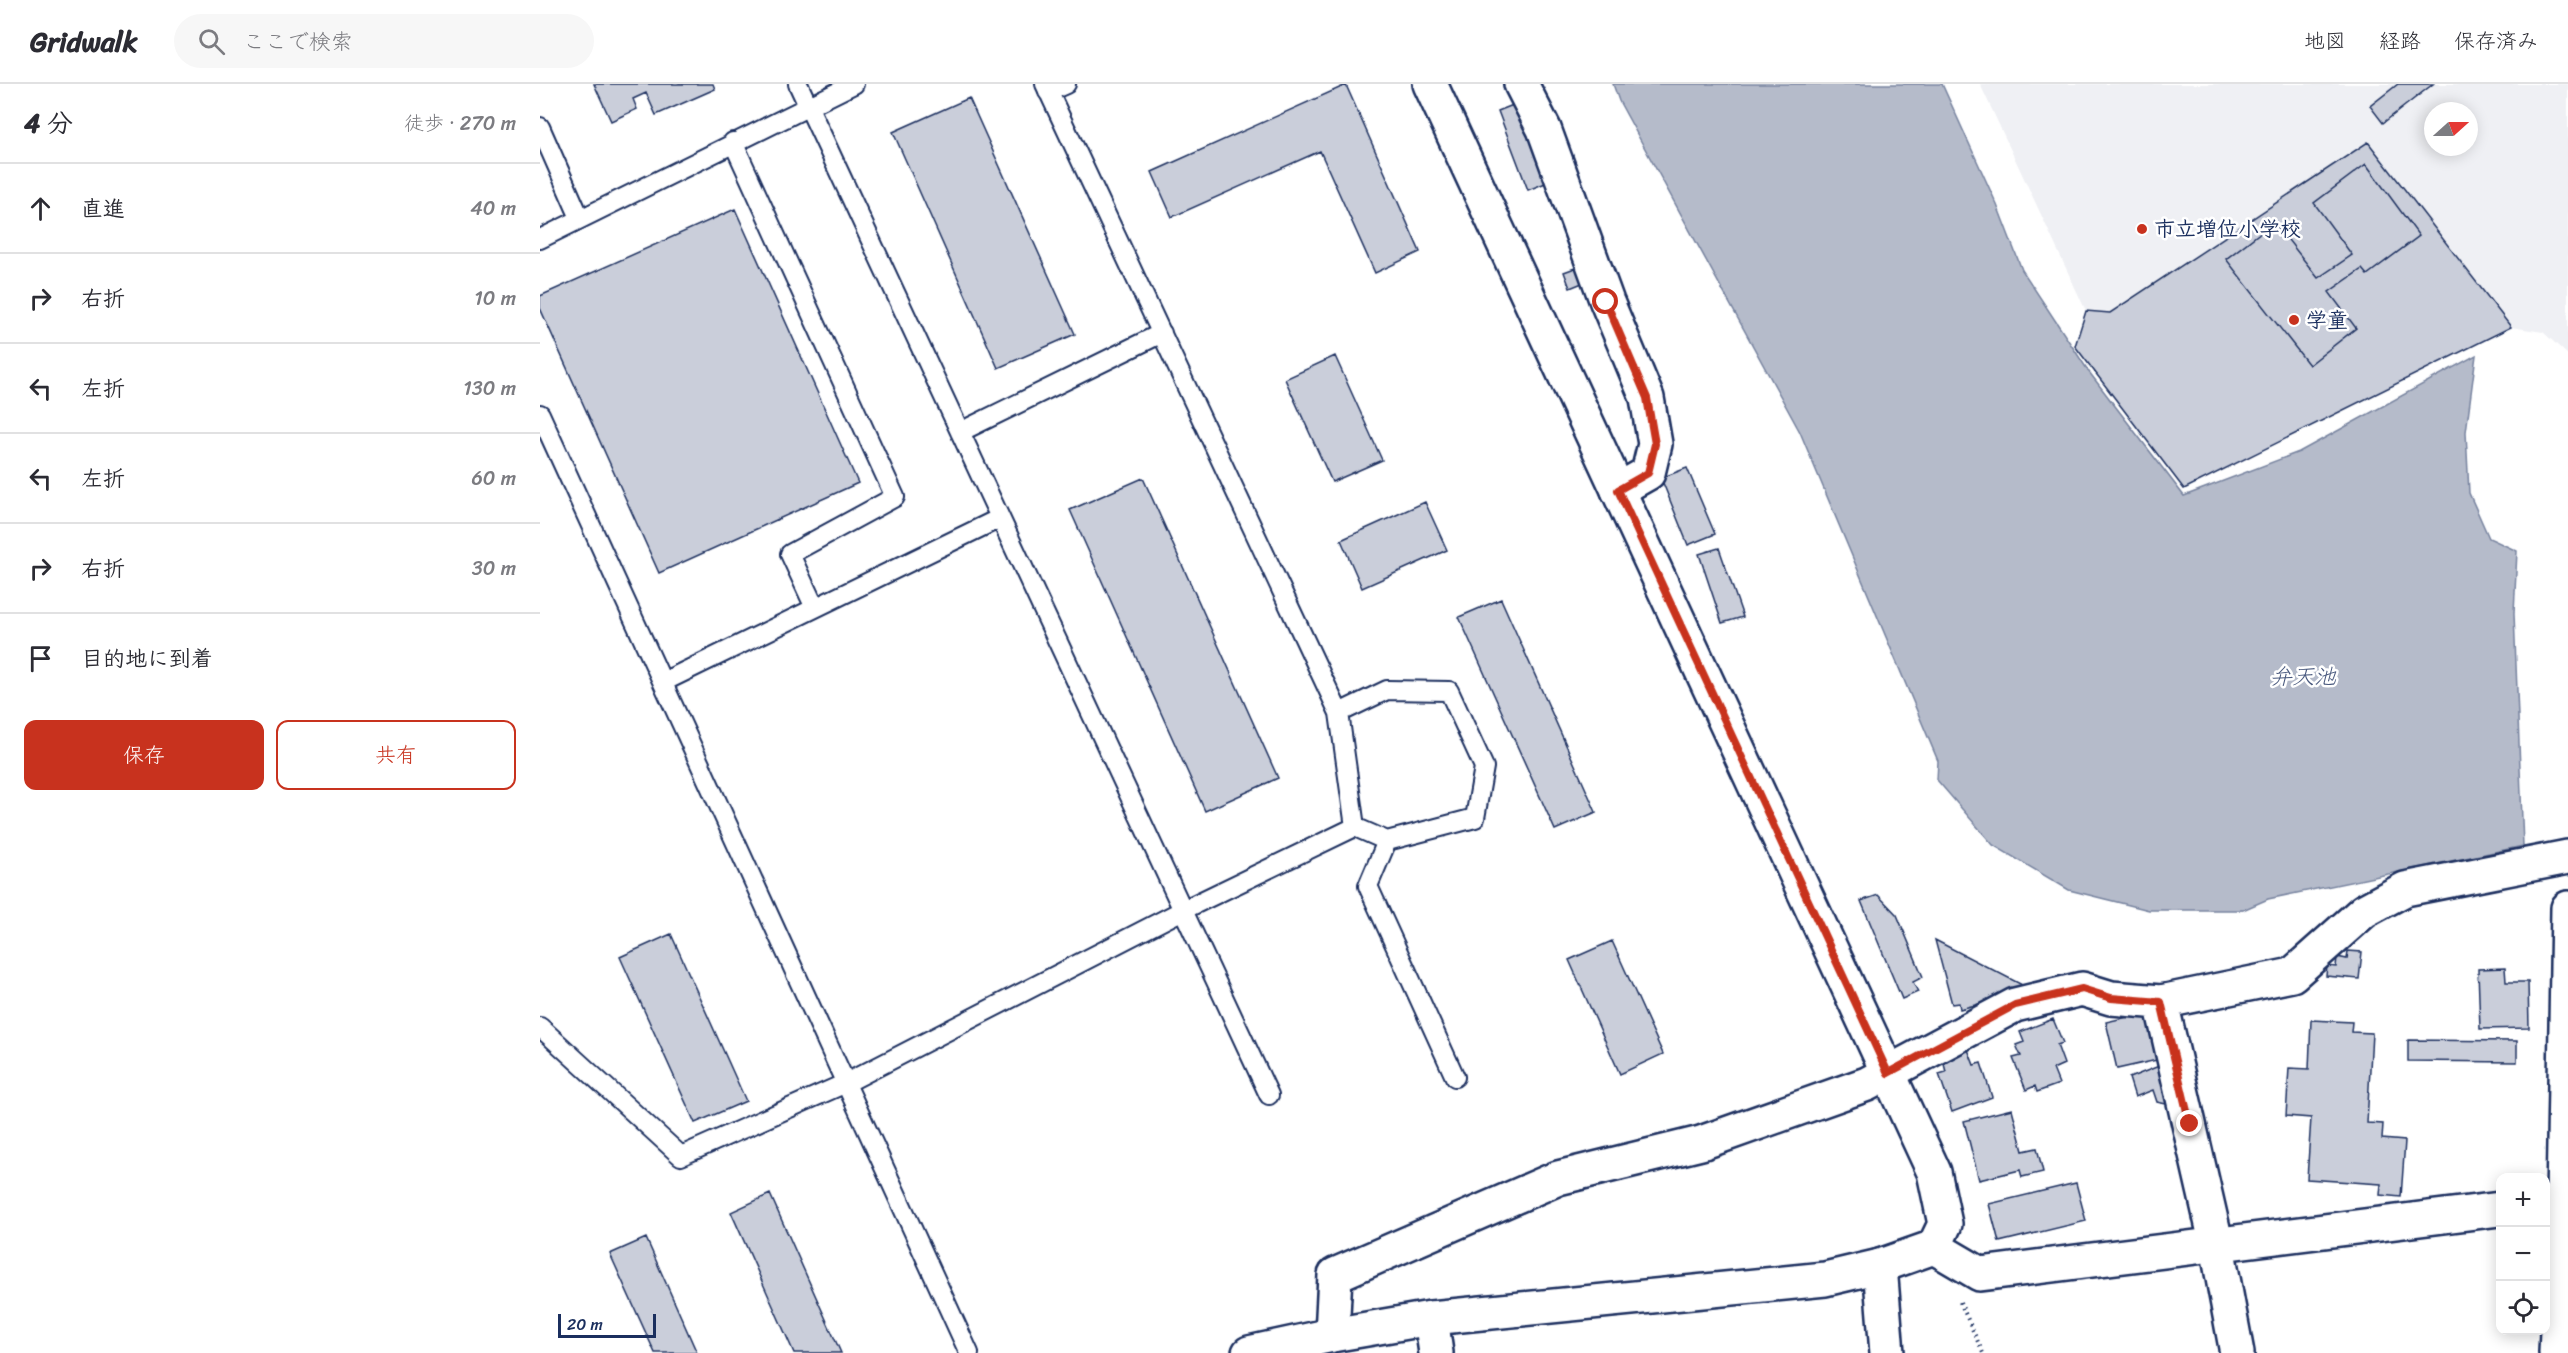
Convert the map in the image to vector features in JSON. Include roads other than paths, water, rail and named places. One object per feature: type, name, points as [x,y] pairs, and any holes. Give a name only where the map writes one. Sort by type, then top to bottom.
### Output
[{"type":"street","points":[[1249,1353],[1332,1335],[1431,1318],[1825,1279],[1880,1266],[1934,1247],[1945,1224],[1934,1172],[1430,84]]},
{"type":"street","points":[[1521,84],[1544,129],[1606,302],[1647,398],[1655,444],[1648,473],[1618,490]]},
{"type":"street","points":[[1332,1335],[1335,1275],[1558,1178],[1701,1143],[1867,1084],[2015,1005],[2082,989],[2111,998],[2161,1002],[2292,975],[2364,911],[2405,889],[2568,857]]},
{"type":"street","points":[[2556,1353],[2568,908]]},
{"type":"street","points":[[2161,1002],[2217,1246],[2237,1353]]},
{"type":"street","points":[[1934,1247],[1980,1274],[2496,1210]]},
{"type":"street","points":[[1880,1266],[1887,1353]]},
{"type":"street","points":[[1431,1318],[1436,1353]]},
{"type":"lane","points":[[798,84],[1269,1095]]},
{"type":"lane","points":[[540,239],[808,105],[855,84]]},
{"type":"lane","points":[[1066,84],[1047,88],[1340,713],[1355,827]]},
{"type":"lane","points":[[540,127],[580,218]]},
{"type":"lane","points":[[733,142],[895,497],[790,554],[815,608]]},
{"type":"lane","points":[[960,432],[1162,333]]},
{"type":"lane","points":[[540,414],[969,1353]]},
{"type":"lane","points":[[663,682],[1000,518]]},
{"type":"lane","points":[[540,1027],[681,1156],[846,1083],[1183,910],[1355,827],[1387,841],[1475,818],[1484,767],[1449,691],[1387,690],[1340,713]]},
{"type":"lane","points":[[1387,841],[1368,886],[1455,1077]]},
{"type":"water","name":"弁天池","points":[[1613,84],[1942,84],[1997,205],[2022,270],[2089,372],[2184,496],[2299,452],[2476,355],[2466,432],[2469,493],[2489,538],[2517,551],[2514,613],[2523,846],[2268,899],[2243,910],[2149,910],[2069,890],[1993,845],[1937,780],[1938,761],[1800,432],[1619,101]]},
{"type":"place","name":"市立増位小学校","points":[[2142,229]]},
{"type":"place","name":"学童","points":[[2294,320]]}]
